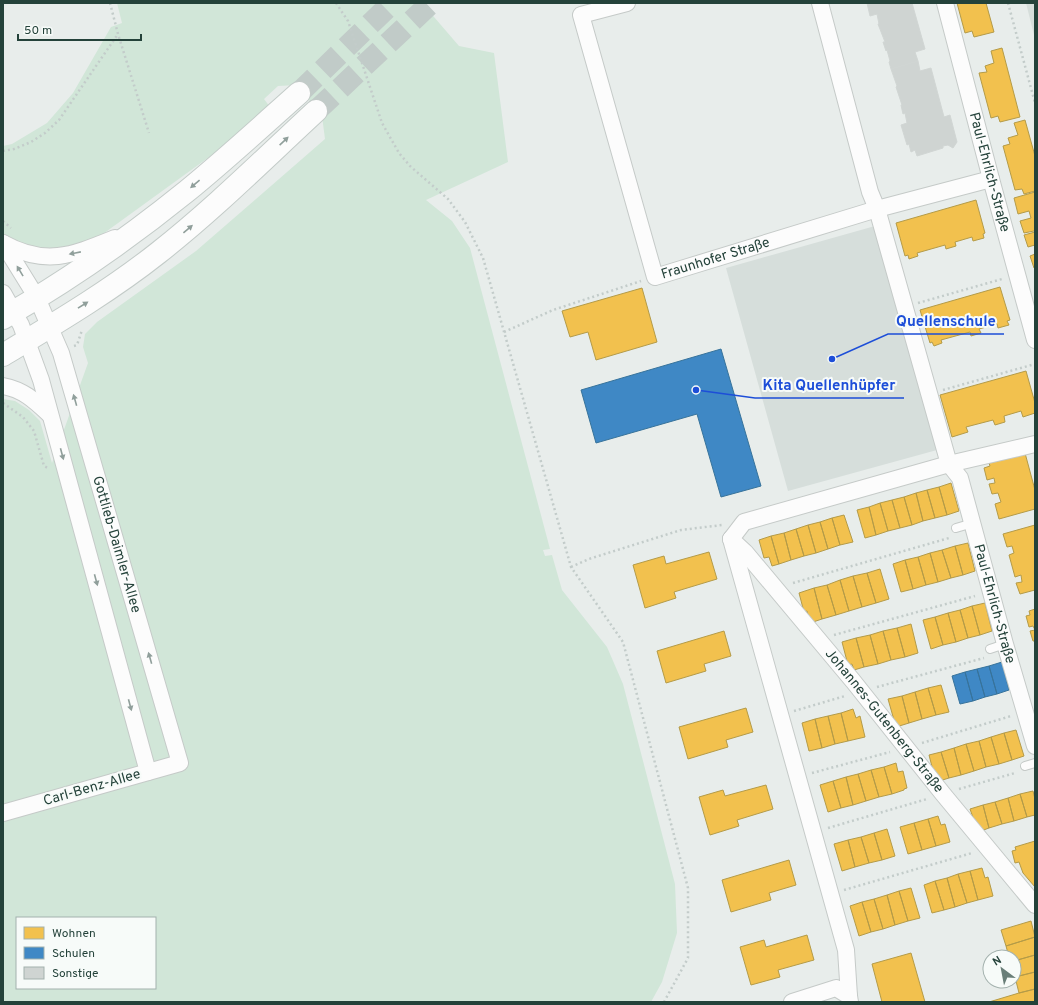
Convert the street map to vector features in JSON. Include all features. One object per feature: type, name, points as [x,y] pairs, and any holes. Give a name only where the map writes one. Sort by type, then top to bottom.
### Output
[{"type":"main road","points":[[9,315],[66,280],[186,192],[299,93]]},
{"type":"main road","points":[[3,355],[110,288],[157,254],[209,211],[316,111]]},
{"type":"street","name":"Fraunhofer Straße","points":[[626,3],[582,15],[655,277],[876,209],[991,179]]},
{"type":"street","name":"Paul-Ehrlich-Straße","points":[[820,3],[870,192],[949,464],[960,478],[973,523],[995,650],[1035,746]]},
{"type":"street","name":"Paul-Ehrlich-Straße","points":[[945,3],[1035,340]]},
{"type":"street","points":[[3,243],[30,255],[53,257],[81,252],[137,229]]},
{"type":"street","name":"Gottlieb-Daimler-Allee","points":[[3,243],[37,298],[61,353],[180,763]]},
{"type":"street","name":"Gottlieb-Daimler-Allee","points":[[3,293],[9,315],[27,340],[52,416],[148,772]]},
{"type":"street","points":[[3,386],[12,388],[33,398],[52,416]]},
{"type":"street","points":[[792,1002],[845,996],[846,950],[731,539],[744,522],[949,464],[1035,444]]},
{"type":"street","name":"Johannes-Gutenberg-Straße","points":[[731,539],[745,552],[861,691],[943,794],[1035,904]]},
{"type":"street","name":"Carl-Benz-Allee","points":[[3,813],[180,763]]},
{"type":"lane","points":[[956,532],[973,523]]},
{"type":"lane","points":[[1025,766],[1035,763]]},
{"type":"path","points":[[110,3],[118,34],[149,133]]},
{"type":"path","points":[[336,3],[348,21],[382,123],[399,153],[410,166],[448,199],[465,222],[482,258],[571,567],[623,642],[688,888],[688,958],[664,1002]]},
{"type":"path","points":[[1008,3],[1035,103]]},
{"type":"path","points":[[3,151],[14,149],[31,142],[45,133],[59,120],[118,34]]},
{"type":"path","points":[[904,306],[1017,274]]},
{"type":"path","points":[[504,332],[553,310],[655,277]]},
{"type":"path","points":[[929,394],[1035,364]]},
{"type":"path","points":[[3,403],[23,417],[34,430],[44,466],[68,477]]},
{"type":"path","points":[[571,567],[589,559],[681,530],[744,522]]},
{"type":"path","points":[[775,588],[956,532]]},
{"type":"path","points":[[817,640],[980,595]]},
{"type":"path","points":[[780,715],[995,650]]},
{"type":"path","points":[[813,832],[1016,773]]},
{"type":"path","points":[[830,894],[972,853]]},
{"type":"shaded area","points":[[1026,3],[1035,3],[1035,39]]},
{"type":"shaded area","points":[[875,226],[937,450],[788,491],[726,268]]},
{"type":"green space","points":[[117,3],[422,3],[459,46],[494,53],[508,162],[426,200],[452,221],[470,248],[550,549],[543,550],[545,556],[552,555],[562,590],[607,647],[623,684],[675,884],[677,933],[662,982],[651,1002],[3,1002],[3,399],[15,401],[29,410],[40,421],[52,463],[88,363],[83,347],[85,334],[97,322],[196,251],[325,139],[322,116],[297,85],[278,86],[264,99],[270,107],[216,152],[96,239],[65,252],[35,248],[13,240],[3,233],[3,146],[12,144],[47,123],[73,93],[111,27],[122,23]]},
{"type":"building: Wohnen","points":[[957,3],[986,3],[994,32],[974,37],[972,31],[965,33]]},
{"type":"building: Wohnen","points":[[1002,48],[1020,117],[1000,122],[998,116],[991,118],[979,73],[987,72],[985,66],[994,63],[991,51]]},
{"type":"building: Wohnen","points":[[1025,120],[1035,156],[1035,191],[1024,194],[1022,189],[1015,190],[1003,146],[1010,144],[1008,138],[1018,135],[1014,123]]},
{"type":"building: Wohnen","points":[[1035,192],[1035,232],[1024,233],[1020,221],[1031,218],[1029,211],[1018,214],[1014,198]]},
{"type":"building: Wohnen","points":[[976,200],[985,233],[983,234],[984,238],[973,241],[972,237],[955,242],[956,246],[946,249],[945,245],[917,253],[918,256],[909,259],[908,255],[905,256],[896,223]]},
{"type":"building: Wohnen","points":[[1035,232],[1035,245],[1028,247],[1024,235]]},
{"type":"building: Wohnen","points":[[1035,254],[1035,268],[1034,268],[1030,256]]},
{"type":"building: Wohnen","points":[[1000,287],[1010,320],[1007,321],[1009,325],[998,328],[997,324],[979,329],[981,333],[971,336],[970,332],[941,340],[942,343],[934,346],[932,342],[930,343],[920,310]]},
{"type":"building: Wohnen","points":[[642,288],[657,342],[596,360],[588,332],[570,337],[562,311]]},
{"type":"building: Wohnen","points":[[1026,371],[1035,403],[1035,413],[1023,417],[1021,411],[1004,416],[1005,422],[995,425],[993,420],[966,427],[968,432],[952,437],[940,395]]},
{"type":"building: Wohnen","points":[[1025,453],[1035,490],[1035,509],[999,519],[995,504],[1001,502],[998,493],[992,494],[989,484],[995,483],[994,478],[987,480],[984,468],[990,466],[989,463]]},
{"type":"building: Wohnen","points":[[951,483],[959,511],[947,515],[939,487]]},
{"type":"building: Wohnen","points":[[939,487],[947,515],[935,518],[927,490]]},
{"type":"building: Wohnen","points":[[927,490],[935,518],[923,521],[916,493]]},
{"type":"building: Wohnen","points":[[916,493],[923,521],[912,525],[904,497]]},
{"type":"building: Wohnen","points":[[904,497],[912,525],[900,528],[892,500]]},
{"type":"building: Wohnen","points":[[892,500],[900,528],[888,531],[880,503]]},
{"type":"building: Wohnen","points":[[880,503],[888,531],[876,535],[869,507]]},
{"type":"building: Wohnen","points":[[869,507],[876,535],[865,538],[857,510]]},
{"type":"building: Wohnen","points":[[844,515],[853,542],[840,545],[832,518]]},
{"type":"building: Wohnen","points":[[832,518],[840,545],[828,549],[820,522]]},
{"type":"building: Wohnen","points":[[820,522],[828,549],[816,553],[808,525]]},
{"type":"building: Wohnen","points":[[808,525],[816,553],[804,556],[796,529]]},
{"type":"building: Wohnen","points":[[1035,525],[1035,590],[1020,594],[1016,583],[1022,582],[1021,575],[1015,577],[1009,555],[1014,553],[1012,546],[1007,547],[1003,534]]},
{"type":"building: Wohnen","points":[[796,529],[804,556],[791,560],[784,533]]},
{"type":"building: Wohnen","points":[[784,533],[791,560],[779,564],[771,536]]},
{"type":"building: Wohnen","points":[[771,536],[779,564],[772,566],[769,557],[764,558],[759,540]]},
{"type":"building: Wohnen","points":[[968,543],[975,571],[963,575],[955,546]]},
{"type":"building: Wohnen","points":[[955,546],[963,575],[951,578],[942,550]]},
{"type":"building: Wohnen","points":[[942,550],[951,578],[938,582],[930,553]]},
{"type":"building: Wohnen","points":[[709,552],[717,579],[674,592],[676,598],[645,608],[633,565],[664,556],[666,564]]},
{"type":"building: Wohnen","points":[[930,553],[938,582],[926,585],[918,557]]},
{"type":"building: Wohnen","points":[[918,557],[926,585],[913,589],[905,560]]},
{"type":"building: Wohnen","points":[[905,560],[913,589],[901,592],[893,564]]},
{"type":"building: Wohnen","points":[[880,569],[889,599],[876,603],[867,573]]},
{"type":"building: Wohnen","points":[[867,573],[876,603],[862,607],[853,576]]},
{"type":"building: Wohnen","points":[[853,576],[862,607],[849,611],[840,580]]},
{"type":"building: Wohnen","points":[[840,580],[849,611],[836,615],[827,585]]},
{"type":"building: Wohnen","points":[[827,585],[836,615],[822,619],[814,588]]},
{"type":"building: Wohnen","points":[[814,588],[822,619],[810,623],[807,611],[804,612],[799,593]]},
{"type":"building: Wohnen","points":[[985,603],[992,631],[980,635],[972,606]]},
{"type":"building: Wohnen","points":[[972,606],[980,635],[968,638],[960,610]]},
{"type":"building: Wohnen","points":[[1035,609],[1035,630],[1033,626],[1029,627],[1026,616],[1030,615],[1029,611]]},
{"type":"building: Wohnen","points":[[960,610],[968,638],[956,642],[948,613]]},
{"type":"building: Wohnen","points":[[948,613],[956,642],[943,645],[935,617]]},
{"type":"building: Wohnen","points":[[935,617],[943,645],[931,649],[923,620]]},
{"type":"building: Wohnen","points":[[911,624],[918,653],[905,657],[897,628]]},
{"type":"building: Wohnen","points":[[897,628],[905,657],[891,660],[883,631]]},
{"type":"building: Wohnen","points":[[1035,630],[1035,641],[1033,641],[1030,631]]},
{"type":"building: Wohnen","points":[[724,631],[731,656],[704,664],[706,671],[666,683],[657,651]]},
{"type":"building: Wohnen","points":[[883,631],[891,660],[878,664],[870,635]]},
{"type":"building: Wohnen","points":[[870,635],[878,664],[864,667],[856,638]]},
{"type":"building: Wohnen","points":[[856,638],[864,667],[854,670],[852,664],[848,665],[842,642]]},
{"type":"building: Wohnen","points":[[941,685],[949,712],[936,715],[928,688]]},
{"type":"building: Wohnen","points":[[928,688],[936,715],[922,719],[915,692]]},
{"type":"building: Wohnen","points":[[915,692],[922,719],[909,723],[902,696]]},
{"type":"building: Wohnen","points":[[902,696],[909,723],[896,727],[888,699]]},
{"type":"building: Wohnen","points":[[746,708],[753,732],[726,740],[728,747],[688,759],[679,727]]},
{"type":"building: Wohnen","points":[[853,709],[856,718],[860,716],[865,737],[848,741],[841,713]]},
{"type":"building: Wohnen","points":[[841,713],[848,741],[835,744],[828,716]]},
{"type":"building: Wohnen","points":[[828,716],[835,744],[822,748],[815,719]]},
{"type":"building: Wohnen","points":[[815,719],[822,748],[809,751],[802,723]]},
{"type":"building: Wohnen","points":[[1016,730],[1024,756],[1012,760],[1004,733]]},
{"type":"building: Wohnen","points":[[1004,733],[1012,760],[999,764],[991,737]]},
{"type":"building: Wohnen","points":[[991,737],[999,764],[986,767],[979,741]]},
{"type":"building: Wohnen","points":[[979,741],[986,767],[974,771],[966,744]]},
{"type":"building: Wohnen","points":[[966,744],[974,771],[961,775],[954,748]]},
{"type":"building: Wohnen","points":[[954,748],[961,775],[949,778],[941,752]]},
{"type":"building: Wohnen","points":[[941,752],[949,778],[936,782],[929,755]]},
{"type":"building: Wohnen","points":[[896,763],[898,772],[903,771],[907,788],[892,794],[884,767]]},
{"type":"building: Wohnen","points":[[884,767],[892,794],[879,797],[871,770]]},
{"type":"building: Wohnen","points":[[871,770],[879,797],[866,801],[858,774]]},
{"type":"building: Wohnen","points":[[858,774],[866,801],[853,805],[846,777]]},
{"type":"building: Wohnen","points":[[846,777],[853,805],[841,808],[833,781]]},
{"type":"building: Wohnen","points":[[833,781],[841,808],[828,812],[820,785]]},
{"type":"building: Wohnen","points":[[766,785],[773,809],[737,820],[739,826],[710,835],[699,797],[723,790],[725,796]]},
{"type":"building: Wohnen","points":[[1033,791],[1035,799],[1035,815],[1027,817],[1020,794]]},
{"type":"building: Wohnen","points":[[1020,794],[1027,817],[1014,821],[1008,798]]},
{"type":"building: Wohnen","points":[[1008,798],[1014,821],[1002,824],[995,802]]},
{"type":"building: Wohnen","points":[[995,802],[1002,824],[989,828],[983,805]]},
{"type":"building: Wohnen","points":[[983,805],[989,828],[981,831],[979,825],[976,826],[970,809]]},
{"type":"building: Wohnen","points":[[938,816],[941,825],[945,824],[950,842],[936,846],[928,819]]},
{"type":"building: Wohnen","points":[[928,819],[936,846],[922,850],[914,823]]},
{"type":"building: Wohnen","points":[[914,823],[922,850],[908,854],[900,827]]},
{"type":"building: Wohnen","points":[[887,829],[895,856],[882,860],[874,833]]},
{"type":"building: Wohnen","points":[[874,833],[882,860],[869,863],[861,837]]},
{"type":"building: Wohnen","points":[[861,837],[869,863],[855,867],[848,840]]},
{"type":"building: Wohnen","points":[[848,840],[855,867],[842,871],[834,844]]},
{"type":"building: Wohnen","points":[[1035,841],[1035,887],[1023,873],[1019,862],[1015,863],[1012,851],[1016,850],[1015,847]]},
{"type":"building: Wohnen","points":[[789,860],[796,885],[769,893],[771,900],[731,912],[722,880]]},
{"type":"building: Wohnen","points":[[982,868],[985,878],[988,877],[993,896],[978,900],[970,871]]},
{"type":"building: Wohnen","points":[[970,871],[978,900],[967,903],[958,874]]},
{"type":"building: Wohnen","points":[[958,874],[967,903],[955,907],[947,878]]},
{"type":"building: Wohnen","points":[[947,878],[955,907],[944,910],[935,881]]},
{"type":"building: Wohnen","points":[[935,881],[944,910],[932,913],[924,885]]},
{"type":"building: Wohnen","points":[[911,888],[920,918],[908,921],[899,891]]},
{"type":"building: Wohnen","points":[[899,891],[908,921],[895,925],[887,895]]},
{"type":"building: Wohnen","points":[[887,895],[895,925],[883,929],[874,899]]},
{"type":"building: Wohnen","points":[[874,899],[883,929],[871,932],[862,902]]},
{"type":"building: Wohnen","points":[[862,902],[871,932],[859,936],[850,906]]},
{"type":"building: Wohnen","points":[[1031,921],[1035,937],[1006,946],[1001,930]]},
{"type":"building: Wohnen","points":[[807,935],[814,960],[778,970],[780,977],[751,985],[740,947],[764,940],[766,947]]},
{"type":"building: Wohnen","points":[[1035,937],[1035,955],[1022,959],[1022,949],[1007,949],[1006,946]]},
{"type":"building: Wohnen","points":[[911,953],[925,1002],[882,1002],[872,964]]},
{"type":"building: Wohnen","points":[[1035,955],[1035,972],[1022,975],[1022,959]]},
{"type":"building: Wohnen","points":[[1035,972],[1035,989],[1019,993],[1018,989],[1022,989],[1022,975]]},
{"type":"building: Wohnen","points":[[1035,989],[1035,1002],[989,1002],[1019,993]]},
{"type":"building: Schulen","points":[[721,349],[761,486],[721,497],[697,414],[596,443],[581,390]]},
{"type":"building: Schulen","points":[[1002,662],[1009,690],[997,694],[989,666]]},
{"type":"building: Schulen","points":[[989,666],[997,694],[985,697],[977,669]]},
{"type":"building: Schulen","points":[[977,669],[985,697],[973,701],[965,672]]},
{"type":"building: Schulen","points":[[965,672],[973,701],[960,704],[952,676]]},
{"type":"building: Sonstige","points":[[867,3],[912,3],[925,49],[915,52],[918,61],[891,69],[887,50],[886,51],[883,42],[885,42],[878,24],[877,14],[870,16]]},
{"type":"building: Sonstige","points":[[918,61],[920,71],[931,68],[944,117],[950,115],[957,142],[953,148],[948,145],[943,146],[943,148],[917,156],[915,150],[911,152],[909,144],[907,145],[901,125],[907,123],[905,113],[903,114],[897,86],[891,69]]},
{"type":"tunnel","points":[[299,93],[392,3]]},
{"type":"tunnel","points":[[316,111],[431,3]]},
{"type":"place","name":"Quellenschule","points":[[832,359]]},
{"type":"place","name":"Kita Quellenhüpfer","points":[[696,390]]}]
